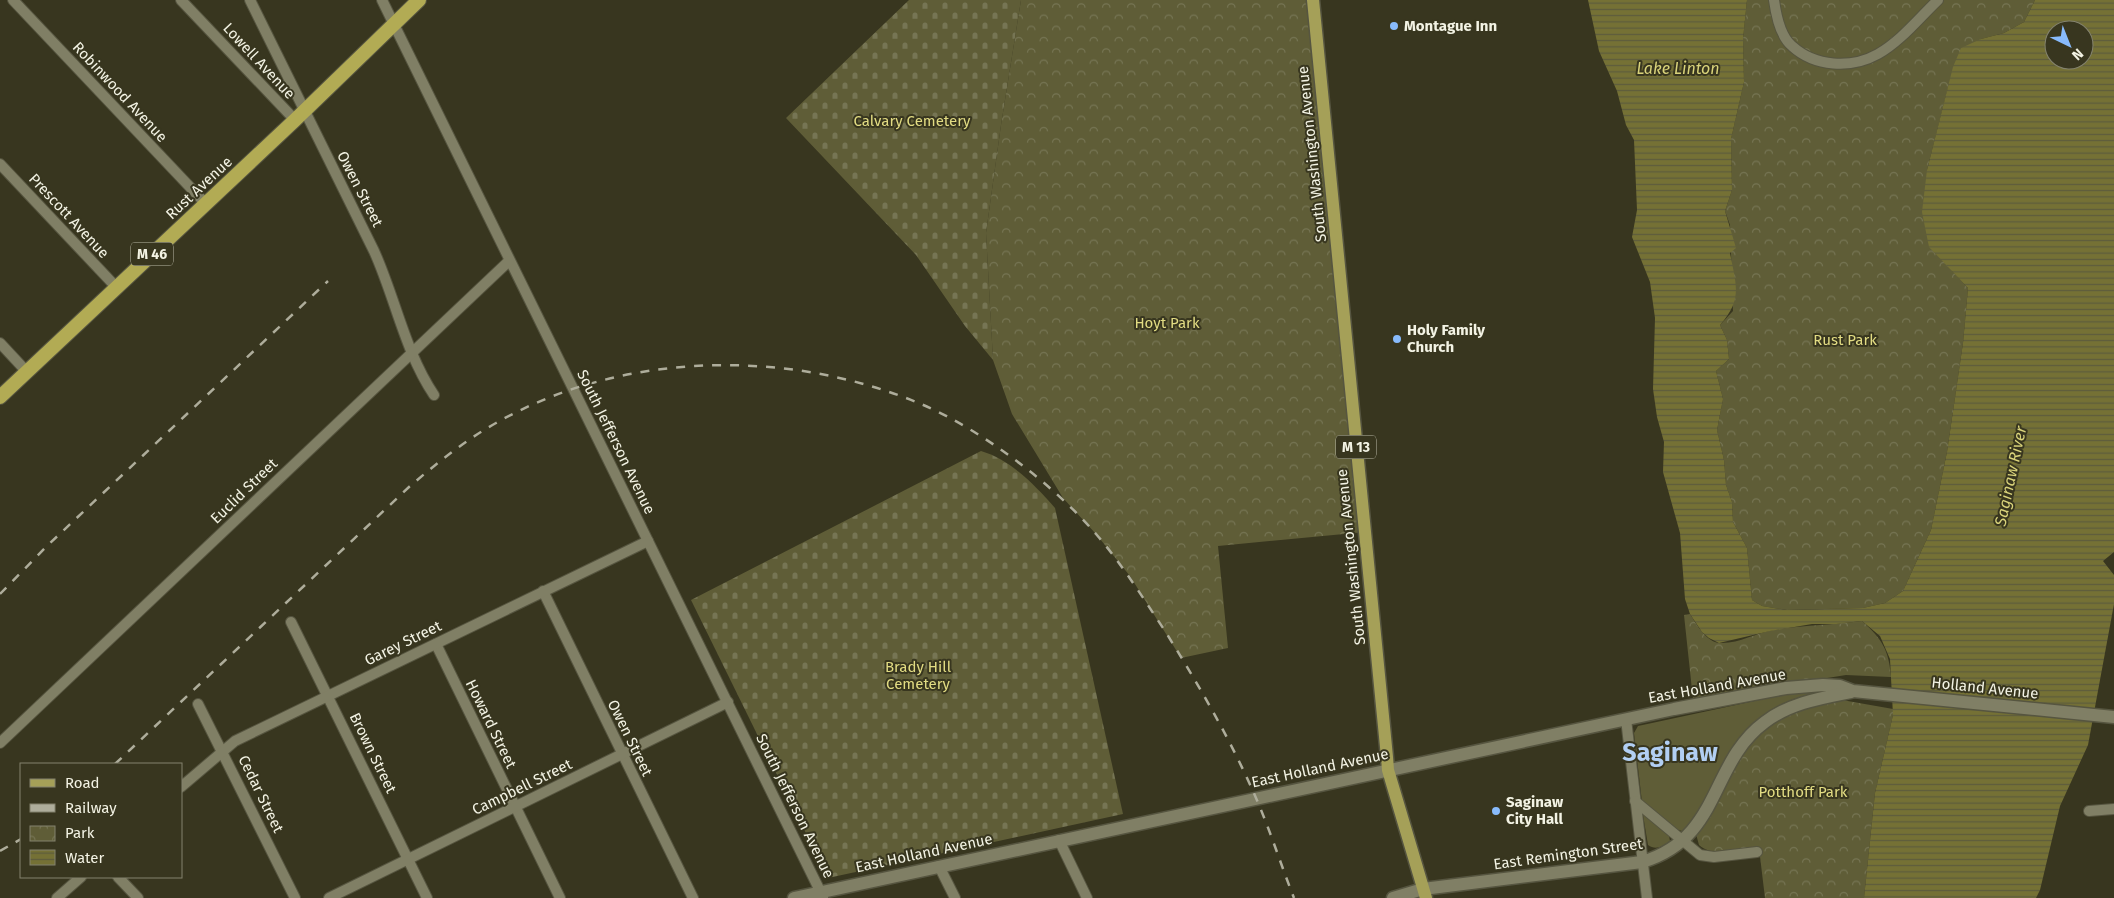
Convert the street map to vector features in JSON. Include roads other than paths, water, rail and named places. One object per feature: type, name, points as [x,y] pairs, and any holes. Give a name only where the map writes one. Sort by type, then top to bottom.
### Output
[{"type":"highway","name":"Rust Avenue","points":[[0,398],[419,0]]},
{"type":"main road","name":"South Washington Avenue","points":[[1313,0],[1388,770],[1424,894]]},
{"type":"main road","name":"East Holland Avenue","points":[[794,898],[822,895],[939,866],[1626,719],[1786,688],[1823,685],[1840,686],[1853,691]]},
{"type":"main road","name":"Holland Avenue","points":[[1853,691],[2114,717]]},
{"type":"main road","name":"East Remington Street","points":[[1393,898],[1642,862],[1657,858],[1682,842],[1701,820],[1715,797],[1733,758],[1748,738],[1764,722],[1784,709],[1814,699],[1853,691]]},
{"type":"street","name":"Robinwood Avenue","points":[[13,0],[206,204]]},
{"type":"street","name":"Lowell Avenue","points":[[181,0],[299,115]]},
{"type":"street","name":"Owen Street","points":[[250,0],[299,115],[381,266],[412,352],[434,395]]},
{"type":"street","name":"South Jefferson Avenue","points":[[382,0],[822,895]]},
{"type":"street","points":[[1774,0],[1779,23],[1790,45],[1808,57],[1842,65],[1877,54],[1891,45],[1938,0]]},
{"type":"street","name":"Prescott Avenue","points":[[0,164],[117,288]]},
{"type":"street","name":"Euclid Street","points":[[0,743],[509,261]]},
{"type":"street","points":[[0,343],[27,372]]},
{"type":"street","name":"Garey Street","points":[[182,786],[235,741],[648,541]]},
{"type":"street","name":"Owen Street","points":[[543,591],[693,898]]},
{"type":"street","name":"Brown Street","points":[[291,622],[427,898]]},
{"type":"street","name":"Howard Street","points":[[436,644],[560,898]]},
{"type":"street","name":"Campbell Street","points":[[329,898],[407,858],[622,756],[728,702]]},
{"type":"street","name":"Cedar Street","points":[[198,704],[223,750],[295,898]]},
{"type":"street","points":[[1626,719],[1647,898]]},
{"type":"street","points":[[1635,801],[1695,853],[1704,856],[1757,852]]},
{"type":"street","points":[[2089,811],[2114,809]]},
{"type":"street","points":[[1059,840],[1087,898]]},
{"type":"street","points":[[939,866],[955,898]]},
{"type":"street","points":[[57,898],[80,878]]},
{"type":"street","points":[[119,878],[138,898]]},
{"type":"water","points":[[1588,0],[1747,0],[1743,39],[1744,82],[1731,139],[1732,190],[1725,211],[1736,248],[1730,253],[1736,291],[1732,307],[1720,325],[1727,340],[1729,359],[1716,371],[1723,399],[1717,430],[1724,460],[1726,485],[1732,502],[1733,522],[1747,548],[1752,600],[1762,606],[1787,610],[1863,608],[1885,603],[1903,591],[1931,530],[1947,452],[1963,343],[1968,288],[1929,247],[1922,212],[1927,170],[1953,67],[1961,48],[1981,39],[2004,33],[2024,22],[2035,0],[2114,0],[2114,552],[2103,561],[2114,575],[2114,604],[2088,745],[2060,806],[2040,890],[2036,898],[1864,898],[1875,793],[1893,715],[1890,659],[1880,636],[1862,621],[1812,624],[1770,631],[1719,643],[1702,632],[1690,614],[1685,599],[1680,533],[1663,472],[1664,442],[1657,417],[1653,389],[1655,318],[1650,282],[1632,237],[1637,210],[1634,140],[1626,125],[1617,91],[1599,51]]},
{"type":"railway","points":[[0,594],[48,545],[328,281]]},
{"type":"railway","points":[[116,763],[409,487],[451,453],[484,430],[545,399],[597,382],[651,371],[706,366],[761,366],[816,373],[870,386],[921,404],[968,428],[992,443],[1038,478],[1079,515],[1106,545],[1132,581],[1190,671],[1214,713],[1256,798],[1294,898]]},
{"type":"railway","points":[[0,851],[20,840]]},
{"type":"place","name":"Montague Inn","points":[[1394,26]]},
{"type":"place","name":"Holy Family Church","points":[[1397,339]]},
{"type":"place","name":"Saginaw City Hall","points":[[1496,811]]},
{"type":"district","name":"Saginaw","points":[[1670,752]]},
{"type":"water label","name":"Lake Linton","points":[[1678,68]]},
{"type":"water label","name":"Saginaw River","points":[[2010,476]]},
{"type":"park label","name":"Calvary Cemetery","points":[[912,121]]},
{"type":"park label","name":"Hoyt Park","points":[[1167,323]]},
{"type":"park label","name":"Rust Park","points":[[1845,340]]},
{"type":"park label","name":"Brady Hill Cemetery","points":[[918,676]]},
{"type":"park label","name":"Potthoff Park","points":[[1803,792]]}]
